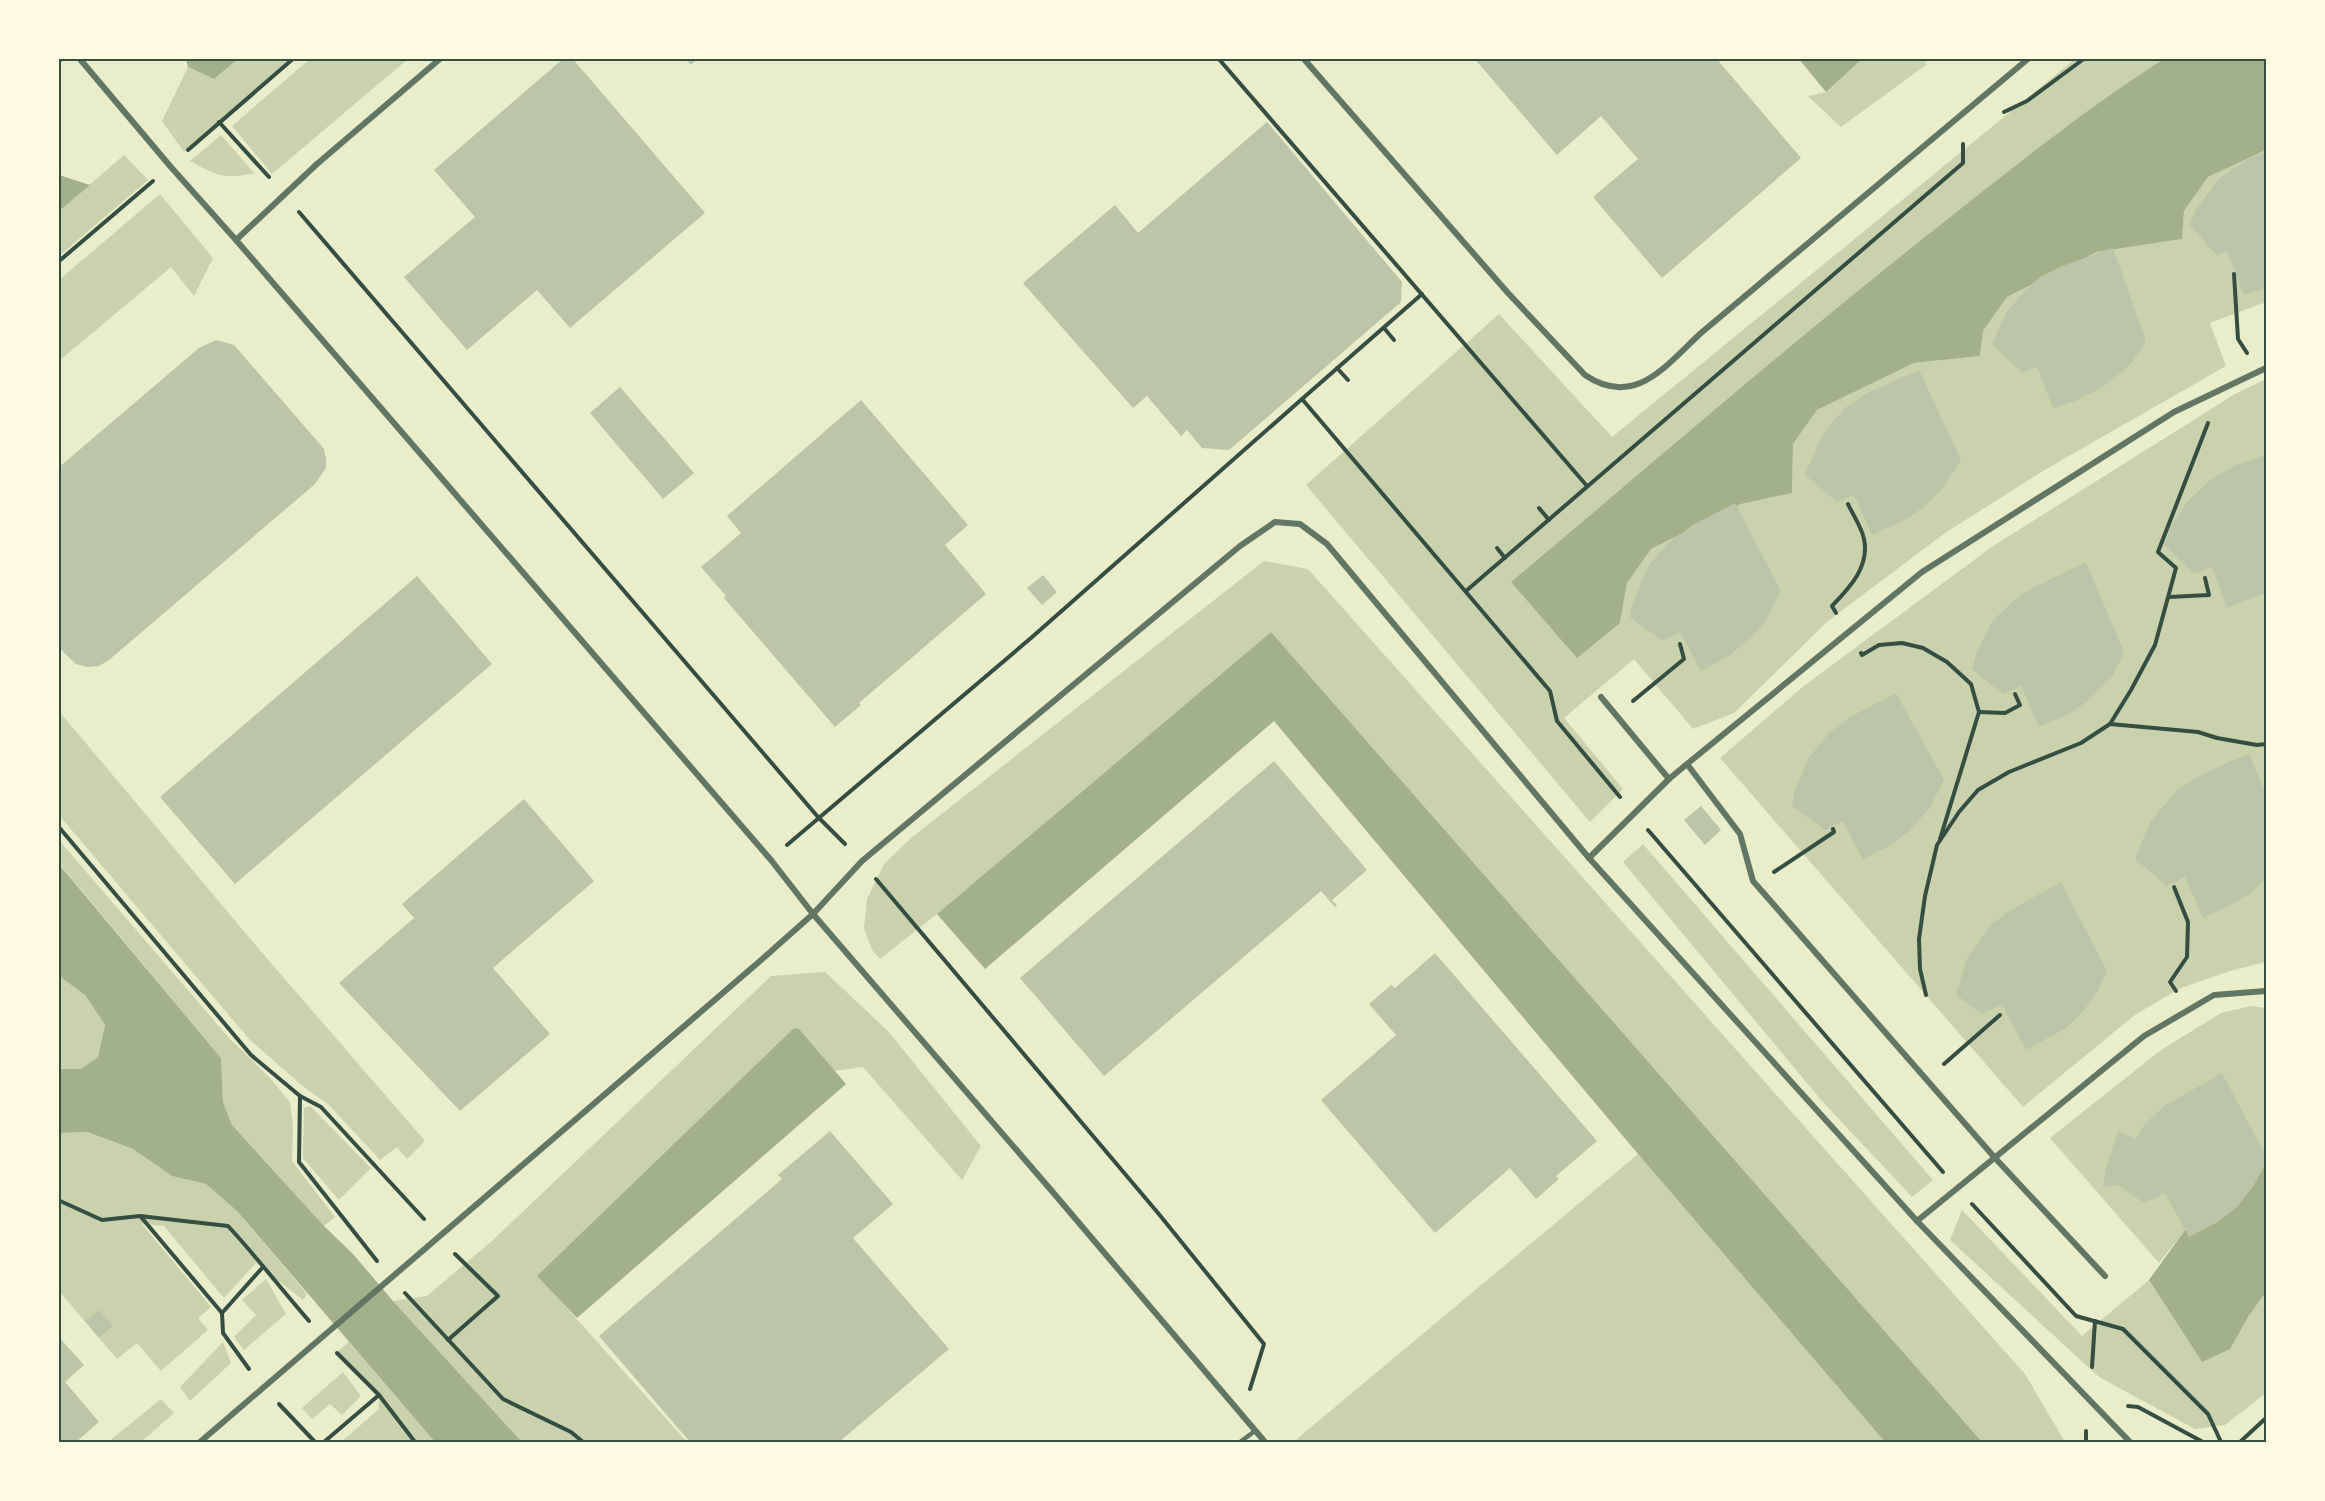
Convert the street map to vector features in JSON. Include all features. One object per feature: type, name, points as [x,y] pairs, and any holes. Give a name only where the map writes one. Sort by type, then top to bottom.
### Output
[{"type":"street","points":[[79,58],[771,860],[813,914],[1265,1443]]},
{"type":"street","points":[[236,240],[317,164],[441,58]]},
{"type":"street","points":[[1303,58],[1508,293],[1569,359],[1599,385],[1613,388],[1632,387],[1650,379],[2029,58]]},
{"type":"street","points":[[1589,858],[1669,779],[1922,572],[2174,412],[2266,368]]},
{"type":"street","points":[[200,1443],[813,914],[862,861],[1240,546],[1275,522],[1300,524],[1327,543],[1589,858],[1917,1221],[2130,1443]]},
{"type":"street","points":[[1601,697],[1669,779]]},
{"type":"street","points":[[1687,764],[1740,834],[1753,881],[1995,1158],[2105,1276]]},
{"type":"street","points":[[1917,1221],[2144,1036],[2214,995],[2266,991]]},
{"type":"lane","points":[[1240,1443],[1255,1431]]},
{"type":"path","points":[[1218,58],[1587,486]]},
{"type":"path","points":[[1467,591],[1963,164],[1964,111],[2000,114],[2027,101],[2085,58]]},
{"type":"path","points":[[219,122],[285,195],[818,817],[862,861],[1158,1213],[1264,1344],[1242,1415]]},
{"type":"path","points":[[2234,274],[2238,339],[2259,371]]},
{"type":"path","points":[[771,860],[818,817],[1031,638],[1422,294]]},
{"type":"path","points":[[1384,327],[1394,340]]},
{"type":"path","points":[[1337,368],[1348,380]]},
{"type":"path","points":[[1937,845],[1959,812],[1978,790],[2009,772],[2081,743],[2110,724],[2155,645],[2176,568],[2158,552],[2222,389]]},
{"type":"path","points":[[1302,399],[1550,691],[1557,721],[1634,814],[1958,1188],[2076,1316],[2123,1329],[2208,1414],[2221,1443]]},
{"type":"path","points":[[1848,504],[1864,540],[1863,562],[1856,580],[1832,606],[1848,633],[1862,655],[1879,645],[1902,643],[1923,648],[1947,662],[1971,684],[1979,712],[1937,845],[1925,896],[1919,939],[1920,969],[1926,995]]},
{"type":"path","points":[[1539,508],[1549,520]]},
{"type":"path","points":[[1497,548],[1505,558]]},
{"type":"path","points":[[2169,597],[2209,595],[2205,578]]},
{"type":"path","points":[[1615,715],[1684,659],[1680,644]]},
{"type":"path","points":[[1979,712],[2005,713],[2020,705],[2015,694]]},
{"type":"path","points":[[2110,724],[2198,732],[2257,745],[2266,744]]},
{"type":"path","points":[[58,826],[251,1055],[300,1096],[321,1107],[451,1251],[498,1296],[448,1340]]},
{"type":"path","points":[[1758,887],[1778,868],[1834,832],[1833,830]]},
{"type":"path","points":[[2174,887],[2188,922],[2187,957],[2170,982],[2188,1010]]},
{"type":"path","points":[[1926,1079],[2000,1015]]},
{"type":"path","points":[[58,1200],[102,1220],[140,1216],[228,1226],[317,1330]]},
{"type":"path","points":[[140,1216],[222,1313],[222,1333]]},
{"type":"path","points":[[222,1313],[263,1267]]},
{"type":"path","points":[[2095,1320],[2089,1400],[2138,1407],[2204,1443]]},
{"type":"path","points":[[332,1347],[379,1395],[415,1443]]},
{"type":"path","points":[[324,1443],[379,1395]]},
{"type":"path","points":[[285,1411],[315,1443]]},
{"type":"path","points":[[2240,1443],[2266,1418]]},
{"type":"shaded area","points":[[186,58],[238,59],[214,79],[188,67]]},
{"type":"shaded area","points":[[311,58],[408,59],[272,174],[232,126]]},
{"type":"shaded area","points":[[238,59],[293,59],[184,152],[162,121],[188,67],[214,79]]},
{"type":"shaded area","points":[[1799,59],[1862,59],[1826,92]]},
{"type":"shaded area","points":[[1862,59],[1925,59],[1926,65],[1841,127],[1808,96],[1826,92]]},
{"type":"shaded area","points":[[2075,59],[2164,59],[2055,136],[1894,262],[1511,582],[1620,623],[1627,583],[1650,549],[1741,504],[1792,493],[1793,444],[1817,410],[1914,363],[1980,356],[1983,331],[2007,297],[2097,252],[2182,239],[2184,211],[2208,177],[2266,150],[2266,302],[2210,323],[2226,366],[2048,468],[1945,533],[1828,621],[1734,713],[1693,729],[1634,659],[1564,718],[1623,789],[1590,822],[1306,485],[1499,314],[1612,437]]},
{"type":"shaded area","points":[[2164,59],[2266,59],[2266,150],[2208,177],[2184,211],[2182,239],[2097,252],[2007,297],[1983,331],[1980,356],[1914,363],[1817,410],[1793,444],[1792,493],[1741,504],[1651,549],[1627,583],[1620,623],[1577,658],[1511,582],[1893,262],[2055,136]]},
{"type":"shaded area","points":[[221,135],[254,173],[235,176],[221,175],[190,161]]},
{"type":"shaded area","points":[[124,155],[148,180],[59,256],[59,211]]},
{"type":"shaded area","points":[[58,175],[90,185],[59,211]]},
{"type":"shaded area","points":[[160,194],[213,258],[194,296],[171,267],[59,361],[59,280]]},
{"type":"shaded area","points":[[2266,379],[2266,962],[2230,971],[2181,988],[2136,1014],[2023,1107],[1720,758],[1805,685],[1993,546],[2235,394]]},
{"type":"shaded area","points":[[1264,561],[1308,569],[2025,1374],[2065,1442],[1982,1442],[1271,632],[937,914],[880,959],[872,950],[864,928],[867,899],[884,864],[911,838]]},
{"type":"shaded area","points":[[1271,632],[1982,1442],[1885,1442],[1638,1154],[1274,721],[985,969],[937,914]]},
{"type":"shaded area","points":[[58,710],[258,948],[425,1141],[407,1159],[397,1147],[380,1160],[328,1104],[305,1088],[249,1039],[59,815]]},
{"type":"shaded area","points":[[58,839],[229,1038],[270,1078],[290,1102],[293,1126],[292,1161],[335,1217],[324,1226],[232,1125],[223,1102],[221,1058],[59,863]]},
{"type":"shaded area","points":[[1643,844],[1933,1180],[1912,1197],[1821,1100],[1623,862]]},
{"type":"shaded area","points":[[58,863],[221,1058],[223,1102],[232,1125],[324,1226],[353,1254],[522,1442],[435,1442],[238,1212],[206,1184],[172,1176],[133,1149],[87,1132],[59,1133],[59,1069],[81,1069],[98,1057],[105,1025],[85,995],[59,976]]},
{"type":"shaded area","points":[[825,972],[888,1031],[981,1146],[962,1180],[863,1067],[834,1071],[794,1029],[538,1276],[687,1442],[522,1442],[393,1301],[427,1296],[493,1240],[771,976]]},
{"type":"shaded area","points":[[59,976],[85,995],[105,1025],[98,1057],[81,1069],[59,1069]]},
{"type":"shaded area","points":[[2251,1006],[2266,1008],[2266,1152],[2185,1230],[2159,1263],[2050,1138],[2161,1050],[2221,1013]]},
{"type":"shaded area","points":[[794,1028],[799,1029],[846,1084],[577,1318],[537,1276]]},
{"type":"shaded area","points":[[310,1106],[371,1168],[339,1200],[303,1158],[304,1108]]},
{"type":"shaded area","points":[[86,1132],[133,1149],[172,1176],[206,1184],[238,1212],[307,1294],[303,1300],[256,1263],[224,1298],[164,1226],[142,1224],[211,1307],[198,1318],[208,1330],[161,1371],[137,1343],[117,1359],[59,1291],[58,1133]]},
{"type":"shaded area","points":[[2266,1152],[2266,1292],[2248,1317],[2230,1349],[2202,1362],[2149,1280],[2185,1230]]},
{"type":"shaded area","points":[[1638,1154],[1885,1442],[1300,1442],[1297,1439]]},
{"type":"shaded area","points":[[1962,1210],[2082,1336],[2149,1280],[2202,1362],[2248,1317],[2266,1292],[2266,1393],[2225,1425],[2195,1429],[2099,1377],[1950,1240]]},
{"type":"shaded area","points":[[266,1279],[286,1314],[244,1350],[234,1337],[256,1315],[242,1300]]},
{"type":"shaded area","points":[[223,1342],[231,1363],[190,1401],[180,1387]]},
{"type":"shaded area","points":[[349,1342],[435,1442],[341,1442],[379,1409],[379,1395],[336,1353]]},
{"type":"shaded area","points":[[343,1372],[361,1396],[342,1415],[330,1404],[312,1419],[302,1408]]},
{"type":"shaded area","points":[[161,1399],[174,1413],[141,1442],[108,1442]]},
{"type":"building","points":[[564,58],[572,58],[705,213],[570,328],[537,290],[467,350],[404,277],[475,217],[434,170]]},
{"type":"building","points":[[685,58],[698,58],[691,65]]},
{"type":"building","points":[[1474,58],[1716,58],[1801,158],[1662,278],[1593,197],[1638,159],[1601,116],[1557,155]]},
{"type":"building","points":[[1267,122],[1402,282],[1401,302],[1229,450],[1202,448],[1187,430],[1181,436],[1147,396],[1133,408],[1023,283],[1115,205],[1138,233]]},
{"type":"building","points":[[2266,152],[2266,288],[2244,295],[2227,251],[2216,255],[2190,225],[2196,209],[2219,179],[2247,159]]},
{"type":"building","points":[[2113,248],[2146,341],[2131,364],[2103,387],[2078,400],[2053,408],[2037,367],[2022,373],[1992,344],[2006,313],[2040,277],[2062,266]]},
{"type":"building","points":[[216,340],[234,345],[318,442],[324,449],[326,468],[315,484],[109,660],[99,666],[87,667],[76,664],[58,647],[58,468],[199,348]]},
{"type":"building","points":[[1919,370],[1961,460],[1942,489],[1924,507],[1906,519],[1872,535],[1854,495],[1837,502],[1805,475],[1827,428],[1845,408],[1865,394]]},
{"type":"building","points":[[620,387],[694,473],[663,499],[590,413]]},
{"type":"building","points":[[861,400],[968,525],[945,545],[986,594],[859,703],[861,705],[835,727],[724,598],[726,596],[701,567],[741,533],[727,516]]},
{"type":"building","points":[[2266,455],[2266,593],[2227,608],[2212,567],[2194,574],[2164,545],[2172,525],[2187,502],[2210,480],[2236,465]]},
{"type":"building","points":[[1735,503],[1781,591],[1766,621],[1752,637],[1730,655],[1701,671],[1680,632],[1662,641],[1630,617],[1631,609],[1644,574],[1669,542],[1693,525]]},
{"type":"building","points":[[2086,562],[2124,652],[2112,677],[2088,701],[2069,714],[2039,727],[2021,686],[2003,694],[1972,669],[1977,651],[1993,620],[2021,594]]},
{"type":"building","points":[[1043,575],[1057,592],[1042,605],[1027,588]]},
{"type":"building","points":[[417,576],[492,664],[235,884],[160,797]]},
{"type":"building","points":[[1896,693],[1944,780],[1929,809],[1908,832],[1863,860],[1843,821],[1825,830],[1792,806],[1794,794],[1808,759],[1828,734],[1850,717]]},
{"type":"building","points":[[2249,753],[2266,795],[2266,878],[2252,892],[2235,903],[2203,918],[2185,877],[2167,886],[2135,859],[2150,822],[2177,790],[2199,776]]},
{"type":"building","points":[[1274,761],[1367,870],[1332,900],[1337,905],[1335,907],[1321,891],[1104,1076],[1020,978]]},
{"type":"building","points":[[524,799],[594,881],[493,968],[550,1034],[460,1111],[339,983],[414,918],[402,904]]},
{"type":"building","points":[[1701,806],[1721,830],[1705,845],[1684,820]]},
{"type":"building","points":[[2061,882],[2107,971],[2097,992],[2083,1012],[2066,1028],[2026,1050],[2002,1004],[1982,1014],[1956,995],[1967,959],[1991,925],[2009,911]]},
{"type":"building","points":[[1435,953],[1597,1141],[1556,1176],[1559,1179],[1536,1199],[1510,1168],[1435,1233],[1321,1100],[1396,1035],[1369,1004],[1391,985],[1395,988]]},
{"type":"building","points":[[2222,1073],[2266,1156],[2266,1163],[2254,1185],[2237,1207],[2218,1222],[2189,1237],[2165,1193],[2144,1203],[2118,1185],[2103,1187],[2106,1168],[2118,1131],[2135,1139],[2145,1124],[2164,1106]]},
{"type":"building","points":[[830,1131],[893,1204],[853,1238],[949,1349],[839,1442],[690,1442],[599,1336],[782,1179],[778,1175]]},
{"type":"building","points":[[99,1310],[113,1326],[99,1338],[85,1321]]},
{"type":"building","points":[[58,1336],[84,1365],[65,1382],[99,1422],[76,1442],[58,1442]]}]
